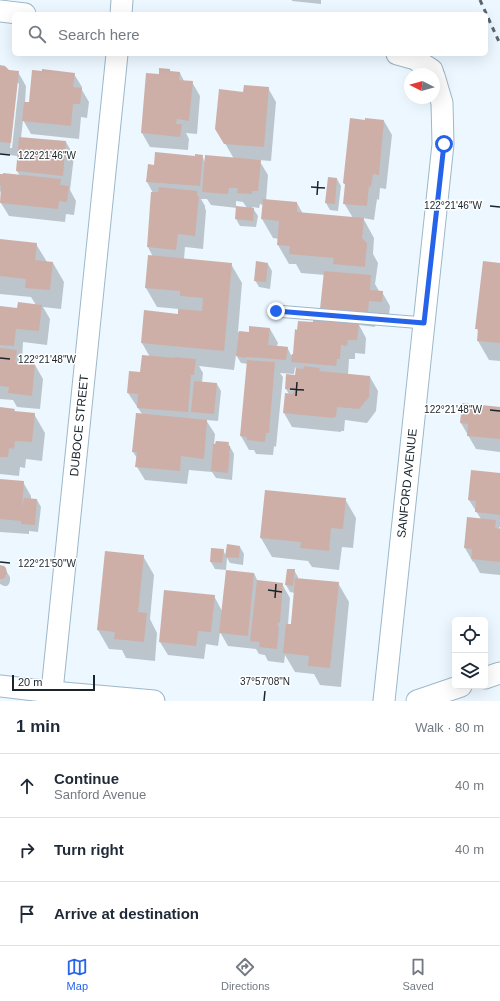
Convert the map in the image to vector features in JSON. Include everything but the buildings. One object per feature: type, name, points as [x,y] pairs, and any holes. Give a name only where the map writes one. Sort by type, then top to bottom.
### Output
[{"type":"street","points":[[121,12],[122,0]]},
{"type":"street","points":[[0,11],[12,12]]},
{"type":"street","name":"DUBOCE STREET","points":[[51,697],[117,56]]},
{"type":"street","points":[[404,56],[415,59],[427,68]]},
{"type":"street","name":"SANFORD AVENUE","points":[[384,701],[444,144],[442,103],[440,96]]},
{"type":"street","points":[[488,677],[500,672]]},
{"type":"street","points":[[0,686],[51,697],[154,701]]},
{"type":"street","points":[[417,701],[452,689]]},
{"type":"lane","points":[[276,311],[424,323]]},
{"type":"railway","points":[[480,0],[485,12]]},
{"type":"railway","points":[[488,18],[500,44]]},
{"type":"route","points":[[276,311],[424,323],[444,144]]}]
